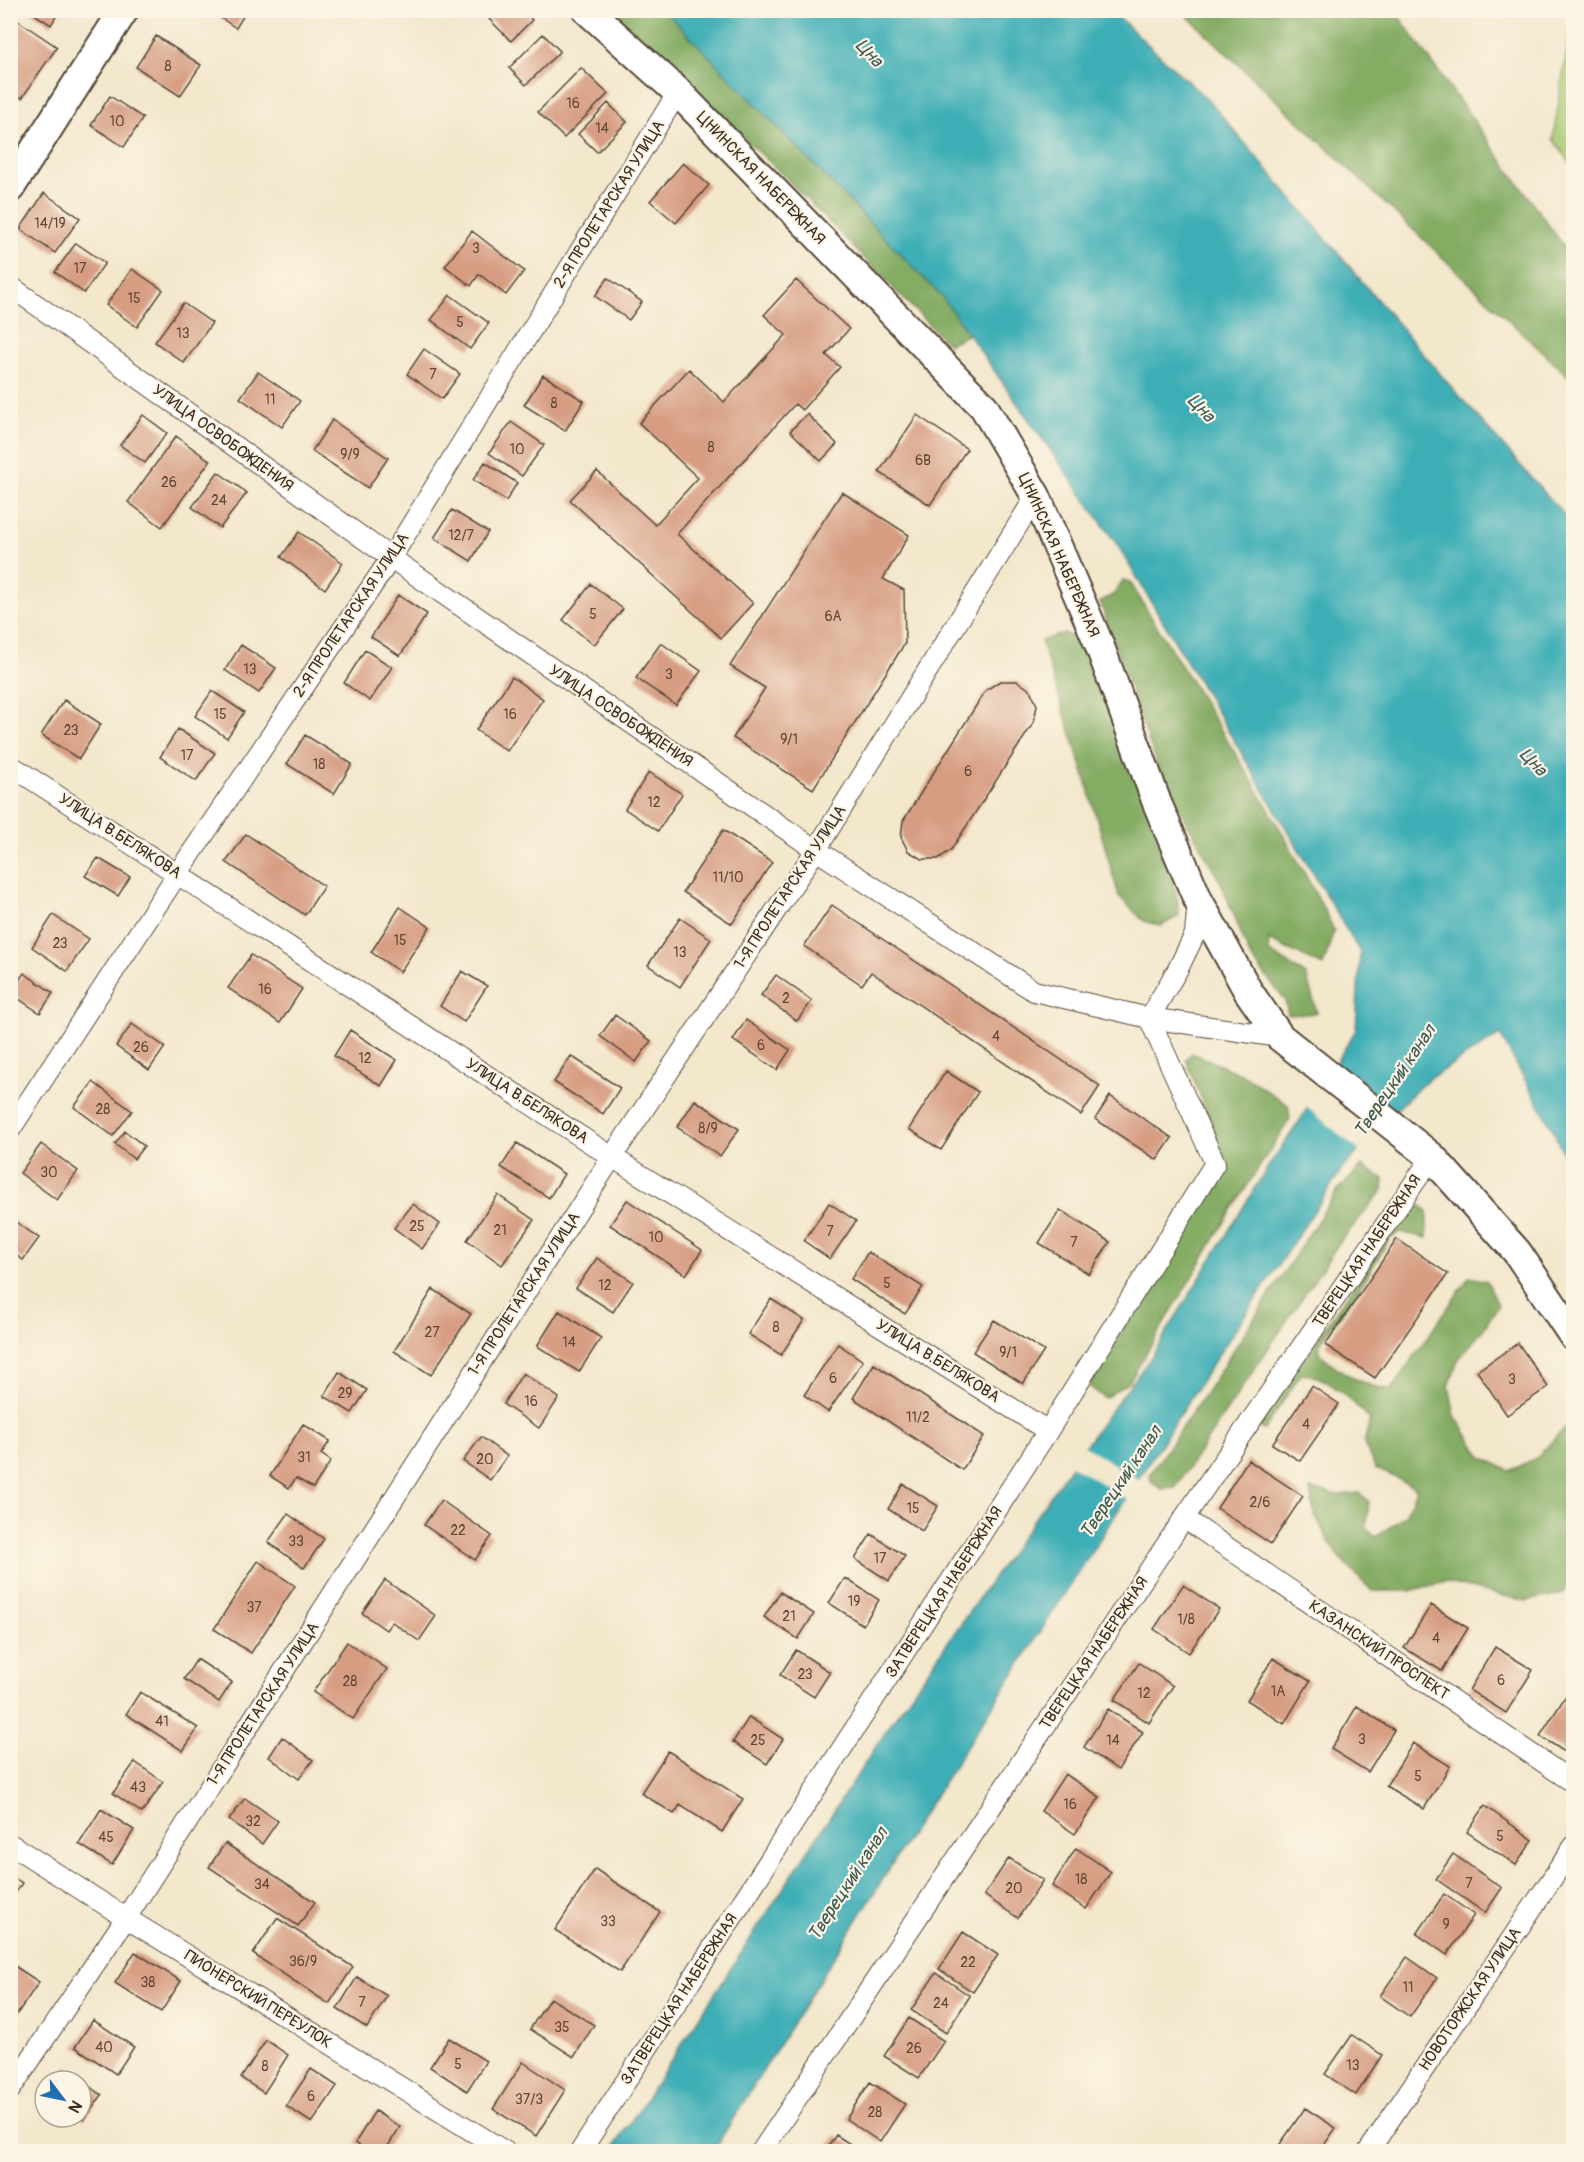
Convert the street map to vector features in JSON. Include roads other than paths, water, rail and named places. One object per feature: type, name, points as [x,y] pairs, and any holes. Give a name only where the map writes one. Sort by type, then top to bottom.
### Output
[{"type":"main road","points":[[10,188],[124,10]]},
{"type":"main road","name":"ЦНИНСКАЯ НАБЕРЕЖНАЯ","points":[[587,10],[678,92],[984,406],[1036,496],[1099,644],[1157,803],[1198,900],[1248,991],[1280,1037],[1432,1157],[1516,1252],[1574,1337]]},
{"type":"street","name":"2-Я ПРОЛЕТАРСКАЯ УЛИЦА","points":[[10,1130],[178,873],[391,558],[678,92]]},
{"type":"street","name":"УЛИЦА ОСВОБОЖДЕНИЯ","points":[[10,286],[391,558],[816,850],[1034,991],[1149,1018],[1280,1037]]},
{"type":"street","name":"1-Я ПРОЛЕТАРСКАЯ УЛИЦА","points":[[10,2090],[126,1918],[612,1157],[816,850],[1036,496]]},
{"type":"street","name":"УЛИЦА В.БЕЛЯКОВА","points":[[10,765],[612,1157],[1048,1431]]},
{"type":"street","points":[[1149,1018],[1178,969],[1195,934],[1198,900]]},
{"type":"street","name":"ЗАТВЕРЕЦКАЯ НАБЕРЕЖНАЯ","points":[[580,2151],[1048,1431],[1215,1163],[1149,1018]]},
{"type":"street","name":"ТВЕРЕЦКАЯ НАБЕРЕЖНАЯ","points":[[762,2151],[1184,1518],[1432,1157]]},
{"type":"street","name":"КАЗАНСКИЙ ПРОСПЕКТ","points":[[1184,1518],[1574,1783]]},
{"type":"street","name":"ПИОНЕРСКИЙ ПЕРЕУЛОК","points":[[10,1844],[126,1918],[506,2151]]},
{"type":"street","name":"НОВОТОРЖСКАЯ УЛИЦА","points":[[1368,2151],[1574,1846]]},
{"type":"water","points":[[665,11],[1112,11],[1211,103],[1447,382],[1573,525],[1573,1176],[1552,1128],[1500,1035],[1427,1080],[1391,1115],[1343,1168],[1209,1369],[924,1813],[713,2151],[611,2152],[894,1719],[1105,1418],[1150,1359],[1268,1167],[1299,1122],[1356,1030],[1360,952],[1118,546],[943,298]]},
{"type":"water label","name":"Цна","points":[[869,53]]},
{"type":"water label","name":"Цна","points":[[1201,408]]},
{"type":"water label","name":"Цна","points":[[1533,762]]},
{"type":"water label","name":"Тверецкий канал","points":[[1395,1081]]},
{"type":"water label","name":"Тверецкий канал","points":[[1121,1482]]},
{"type":"water label","name":"Тверецкий канал","points":[[848,1884]]}]
